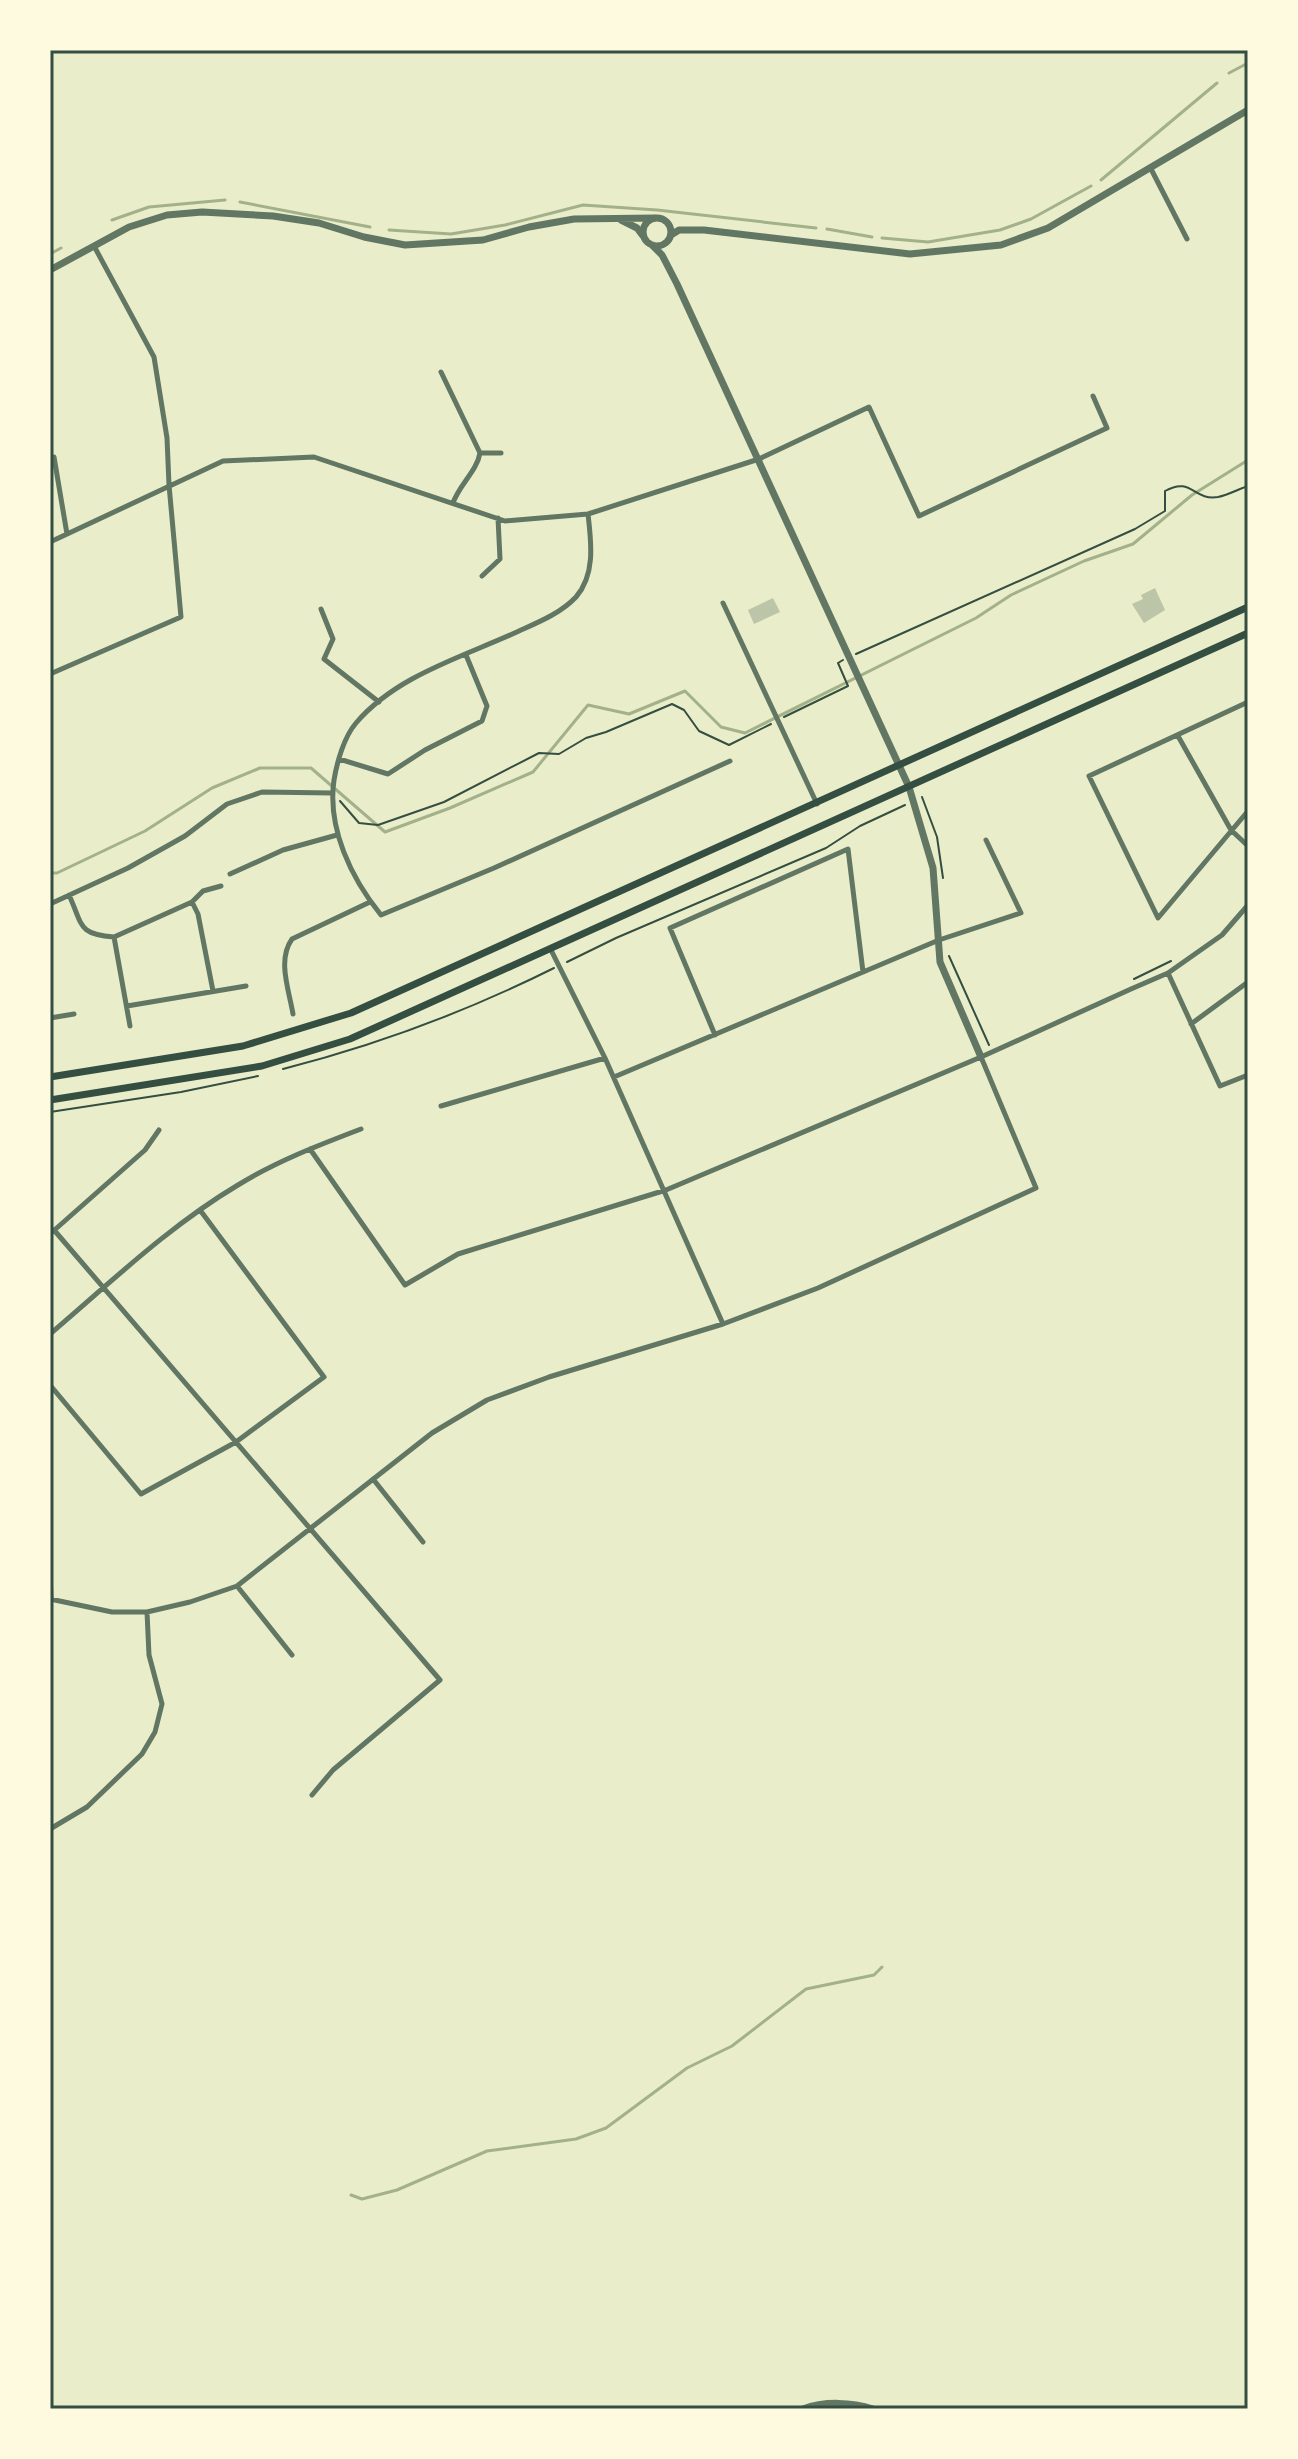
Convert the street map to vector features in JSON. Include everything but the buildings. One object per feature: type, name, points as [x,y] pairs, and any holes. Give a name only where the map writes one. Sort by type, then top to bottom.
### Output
[{"type":"main road","points":[[50,1077],[243,1046],[351,1013],[1248,607]]},
{"type":"main road","points":[[50,1100],[277,1061],[350,1039],[1248,633]]},
{"type":"street","points":[[652,245],[660,246],[679,230],[704,230],[910,254],[1001,245],[1048,228],[1248,110]]},
{"type":"street","points":[[1150,167],[1187,239]]},
{"type":"street","points":[[50,270],[142,223],[167,215],[202,212],[273,216],[319,223],[364,237],[405,245],[483,240],[529,227],[574,219],[612,217],[659,218],[704,230]]},
{"type":"street","points":[[50,1575],[50,1599],[112,1612],[147,1612],[237,1586],[432,1433],[487,1400],[549,1377],[723,1324],[818,1288],[1036,1188],[940,962],[942,939],[933,868],[909,787],[662,255],[637,228],[612,217]]},
{"type":"street","points":[[659,218],[670,225],[669,263],[677,284]]},
{"type":"street","points":[[645,238],[644,225],[659,218]]},
{"type":"street","points":[[50,674],[181,617],[167,438],[154,357],[94,246]]},
{"type":"street","points":[[441,372],[480,453],[479,461],[458,489],[453,503]]},
{"type":"street","points":[[50,542],[223,461],[314,457],[505,521],[588,514],[759,459],[869,407],[919,516],[1107,428],[1093,396]]},
{"type":"street","points":[[480,453],[501,453]]},
{"type":"street","points":[[54,457],[67,534]]},
{"type":"street","points":[[588,514],[591,565],[578,595],[553,615],[393,688],[354,725],[339,759],[332,793],[337,835],[348,863],[370,902],[381,915],[494,868],[730,761]]},
{"type":"street","points":[[482,576],[500,559],[498,518]]},
{"type":"street","points":[[723,603],[817,804]]},
{"type":"street","points":[[321,609],[333,639],[324,659],[379,702]]},
{"type":"street","points":[[339,759],[388,774],[425,750],[482,721],[487,706],[466,655]]},
{"type":"street","points":[[1248,702],[1089,776],[1158,918],[1248,811]]},
{"type":"street","points":[[1178,736],[1231,830],[1248,846]]},
{"type":"street","points":[[50,904],[128,868],[185,836],[227,804],[262,792],[332,793]]},
{"type":"street","points":[[230,874],[283,850],[337,835]]},
{"type":"street","points":[[614,1077],[942,939],[1021,913],[986,840]]},
{"type":"street","points":[[715,1035],[670,928],[848,849],[863,972]]},
{"type":"street","points":[[69,895],[83,928],[92,935],[114,937],[192,902],[203,891],[221,886]]},
{"type":"street","points":[[192,902],[198,914],[213,991]]},
{"type":"street","points":[[293,1014],[284,962],[285,948],[292,939],[370,902]]},
{"type":"street","points":[[310,1149],[405,1285],[458,1254],[666,1190],[981,1057],[1168,973],[1222,935],[1248,905]]},
{"type":"street","points":[[114,937],[130,1026]]},
{"type":"street","points":[[551,950],[666,1190],[723,1324]]},
{"type":"street","points":[[1168,973],[1220,1086],[1248,1075]]},
{"type":"street","points":[[1191,1024],[1248,982]]},
{"type":"street","points":[[127,1006],[246,986]]},
{"type":"street","points":[[50,1018],[74,1014]]},
{"type":"street","points":[[441,1106],[605,1058]]},
{"type":"street","points":[[50,1334],[175,1228],[237,1185],[289,1157],[361,1129]]},
{"type":"street","points":[[159,1130],[145,1150],[52,1232],[104,1288],[440,1680],[333,1770],[312,1795]]},
{"type":"street","points":[[50,1385],[141,1494],[236,1442],[324,1377],[200,1210]]},
{"type":"street","points":[[373,1479],[423,1542]]},
{"type":"street","points":[[237,1586],[292,1655]]},
{"type":"street","points":[[50,1829],[87,1807],[142,1754],[155,1732],[162,1704],[149,1655],[147,1612]]},
{"type":"street","points":[[803,2409],[816,2404],[860,2405],[873,2409]]},
{"type":"path","points":[[332,793],[359,823],[378,825],[444,802],[539,753],[559,754],[586,738],[672,704],[684,710],[699,731],[729,745],[848,686],[838,663],[849,657],[1135,529],[1165,511],[1165,491],[1177,485],[1188,485],[1200,495],[1217,497],[1248,486]]},
{"type":"path","points":[[923,797],[937,837],[942,886]]},
{"type":"path","points":[[942,939],[992,1052]]},
{"type":"path","points":[[1131,989],[1133,979],[1175,959]]},
{"type":"waterway","points":[[1229,73],[1248,63]]},
{"type":"waterway","points":[[1101,180],[1217,83]]},
{"type":"waterway","points":[[882,238],[928,242],[1000,230],[1031,219],[1091,186]]},
{"type":"waterway","points":[[112,220],[149,207],[225,200]]},
{"type":"waterway","points":[[240,202],[370,227]]},
{"type":"waterway","points":[[389,230],[451,234],[505,225],[583,205],[816,228]]},
{"type":"waterway","points":[[827,229],[872,237]]},
{"type":"waterway","points":[[50,254],[61,248]]},
{"type":"waterway","points":[[50,873],[57,873],[145,831],[212,788],[260,768],[311,768],[385,832],[533,772],[588,705],[629,714],[685,691],[721,727],[745,733],[976,618],[1011,595],[1084,561],[1133,544],[1192,495],[1248,460]]},
{"type":"waterway","points":[[351,2195],[362,2199],[397,2190],[487,2151],[576,2139],[606,2128],[687,2068],[732,2046],[806,1989],[874,1975],[882,1967]]}]
